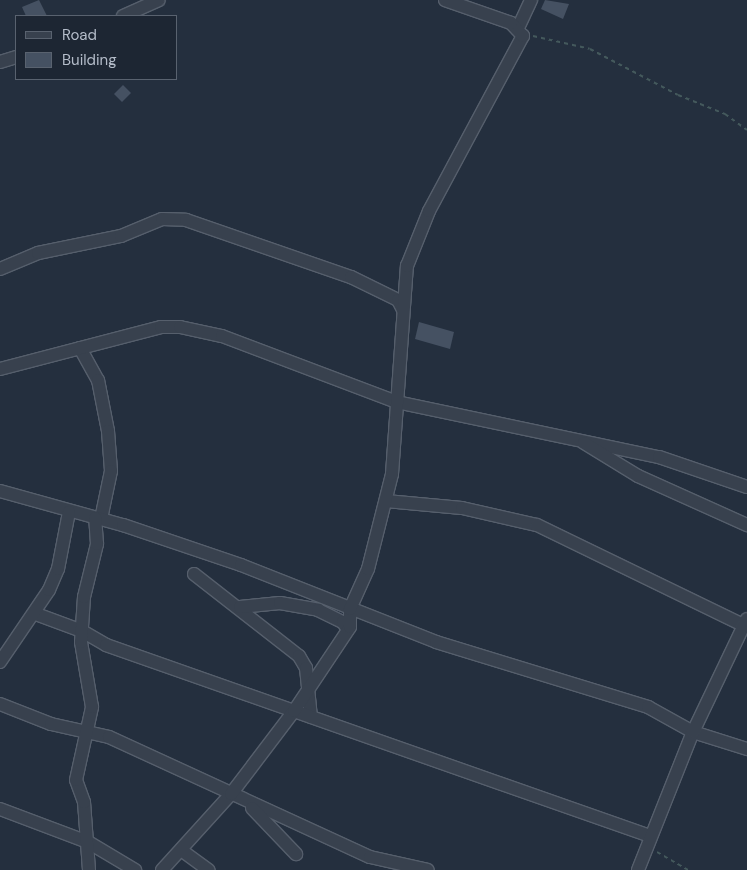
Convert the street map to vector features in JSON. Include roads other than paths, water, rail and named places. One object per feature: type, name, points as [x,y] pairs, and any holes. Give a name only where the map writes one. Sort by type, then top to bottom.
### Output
[{"type":"street","points":[[125,15],[159,0]]},
{"type":"street","points":[[445,0],[520,32]]},
{"type":"street","points":[[162,870],[230,794],[294,711],[348,630],[350,609],[368,569],[392,474],[407,266],[415,238],[520,32],[531,0]]},
{"type":"street","points":[[0,62],[15,57]]},
{"type":"street","points":[[0,269],[38,253],[88,239],[121,236],[162,219],[186,220],[351,277],[392,296],[403,310]]},
{"type":"street","points":[[0,369],[161,327],[180,327],[222,336],[397,402],[578,438],[659,457],[747,487]]},
{"type":"street","points":[[80,348],[98,380],[108,431],[111,470],[98,518],[97,544],[84,598],[82,631],[92,707],[85,731],[76,780],[84,802],[89,870]]},
{"type":"street","points":[[578,438],[638,476],[747,525]]},
{"type":"street","points":[[0,490],[70,512],[98,518],[241,565],[350,609],[520,670],[648,707],[693,732],[747,749]]},
{"type":"street","points":[[386,502],[462,508],[537,525],[746,622],[693,732],[638,870]]},
{"type":"street","points":[[0,662],[36,614],[58,569],[70,512]]},
{"type":"street","points":[[194,574],[240,607],[298,656],[306,668],[310,717]]},
{"type":"street","points":[[240,607],[280,603],[318,610],[343,622],[348,630]]},
{"type":"street","points":[[36,614],[82,631],[106,645],[294,711],[648,841]]},
{"type":"street","points":[[0,704],[51,724],[109,737],[370,857],[428,870]]},
{"type":"street","points":[[245,801],[296,854]]},
{"type":"street","points":[[0,809],[88,842],[135,870]]},
{"type":"street","points":[[180,850],[209,870]]}]
